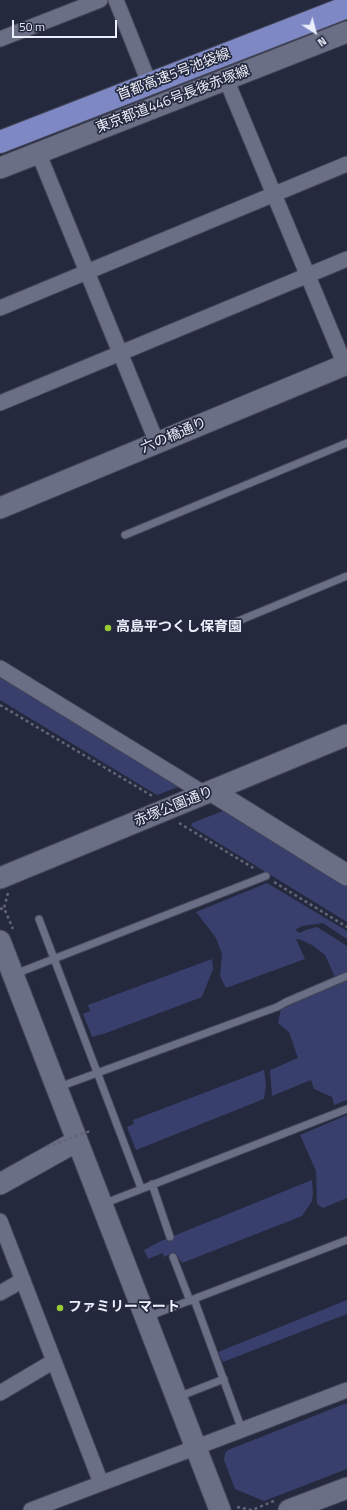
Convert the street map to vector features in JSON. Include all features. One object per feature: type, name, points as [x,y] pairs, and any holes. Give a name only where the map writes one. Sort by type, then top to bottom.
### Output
[{"type":"highway","name":"首都高速5号池袋線","points":[[0,142],[347,7]]},
{"type":"highway","name":"首都高速5号池袋線","points":[[0,154],[347,18]]},
{"type":"street","points":[[0,39],[100,0]]},
{"type":"street","points":[[116,0],[146,75]]},
{"type":"street","points":[[0,132],[338,0]]},
{"type":"street","name":"東京都道446号長後赤塚線","points":[[0,168],[347,32]]},
{"type":"street","points":[[226,79],[346,364]]},
{"type":"street","points":[[38,152],[157,442]]},
{"type":"street","points":[[0,308],[347,164]]},
{"type":"street","points":[[0,403],[347,259]]},
{"type":"street","name":"六の橋通り","points":[[0,508],[346,364]]},
{"type":"street","points":[[0,668],[347,875]]},
{"type":"street","name":"赤塚公園通り","points":[[0,878],[347,735]]},
{"type":"street","points":[[0,941],[57,1088],[84,1136],[101,1204],[220,1510]]},
{"type":"street","points":[[0,1184],[84,1136]]},
{"type":"street","points":[[0,1221],[101,1483]]},
{"type":"street","points":[[0,1293],[23,1280]]},
{"type":"street","points":[[0,1393],[54,1361]]},
{"type":"street","points":[[31,1510],[347,1390]]},
{"type":"street","points":[[289,1510],[347,1488]]},
{"type":"lane","points":[[125,535],[347,443]]},
{"type":"lane","points":[[232,624],[347,576]]},
{"type":"lane","points":[[13,975],[266,876]]},
{"type":"lane","points":[[39,918],[141,1188]]},
{"type":"lane","points":[[57,1088],[277,1007],[347,976]]},
{"type":"lane","points":[[101,1204],[347,1109]]},
{"type":"lane","points":[[152,1184],[170,1236]]},
{"type":"lane","points":[[145,1318],[347,1240]]},
{"type":"lane","points":[[173,1257],[224,1379],[242,1430]]},
{"type":"lane","points":[[176,1398],[224,1379]]},
{"type":"path","points":[[0,704],[171,808]]},
{"type":"path","points":[[0,909],[4,908]]},
{"type":"path","points":[[47,1147],[84,1136]]},
{"type":"shaded area","points":[[0,673],[178,783],[178,787],[157,795],[0,700]]},
{"type":"shaded area","points":[[228,809],[347,882],[347,922],[191,826],[192,823]]},
{"type":"shaded area","points":[[267,883],[347,931],[347,939],[323,923],[302,926],[295,930],[300,933],[317,927],[347,946],[347,972],[335,977],[325,955],[312,945],[296,939],[305,959],[226,988],[220,976],[222,954],[216,938],[196,912]]},
{"type":"shaded area","points":[[212,959],[213,969],[202,997],[92,1037],[83,1014],[90,1011],[88,1005]]},
{"type":"shaded area","points":[[347,980],[347,1100],[334,1105],[332,1097],[314,1089],[311,1080],[272,1096],[270,1070],[298,1058],[289,1032],[278,1023],[281,1009],[290,1001]]},
{"type":"shaded area","points":[[264,1070],[266,1084],[264,1099],[136,1150],[127,1127],[134,1124],[133,1120]]},
{"type":"shaded area","points":[[347,1115],[347,1198],[323,1208],[317,1204],[316,1171],[300,1135]]},
{"type":"shaded area","points":[[312,1180],[312,1201],[302,1216],[182,1263],[174,1252],[164,1257],[163,1253],[148,1259],[144,1250],[161,1241]]},
{"type":"shaded area","points":[[347,1300],[347,1314],[223,1362],[218,1352]]},
{"type":"shaded area","points":[[347,1403],[347,1469],[264,1501],[235,1489],[224,1460],[225,1453],[228,1450]]},
{"type":"place","name":"高島平つくし保育園","points":[[108,628]]},
{"type":"place","name":"ファミリーマート","points":[[60,1308]]}]
